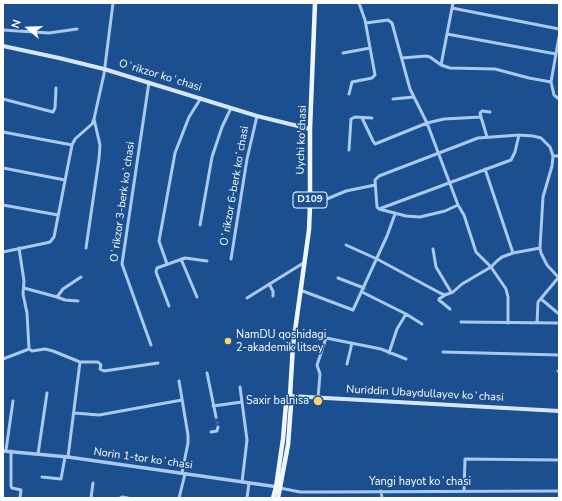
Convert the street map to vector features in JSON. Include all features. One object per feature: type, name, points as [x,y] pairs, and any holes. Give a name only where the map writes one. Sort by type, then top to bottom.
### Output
[{"type":"main road","name":"Uychi ko'chasi","points":[[278,498],[278,488],[288,445],[293,345],[305,262],[310,206],[310,129],[315,3]]},
{"type":"main road","name":"Oʻrikzor koʻchasi","points":[[3,46],[104,69],[257,116],[310,129]]},
{"type":"main road","name":"Nuriddin Ubaydullayev koʻchasi","points":[[290,396],[559,411]]},
{"type":"main road","name":"Uychi ko'chasi","points":[[273,498],[278,488]]},
{"type":"street","points":[[3,252],[50,242],[54,237],[72,145],[75,139],[90,125],[94,119],[103,79],[113,3]]},
{"type":"street","points":[[349,94],[352,82],[372,78],[375,75],[366,23],[358,3]]},
{"type":"street","points":[[441,65],[454,3]]},
{"type":"street","points":[[452,8],[559,29]]},
{"type":"street","points":[[366,23],[388,20],[392,22],[414,97],[427,123],[458,205],[464,215],[476,252],[491,267],[507,293],[508,323]]},
{"type":"street","points":[[3,30],[49,33],[77,29]]},
{"type":"street","points":[[447,34],[556,54]]},
{"type":"street","points":[[559,37],[551,82],[554,95],[559,99]]},
{"type":"street","points":[[343,53],[370,48]]},
{"type":"street","points":[[402,58],[426,56],[430,57],[441,65],[452,69],[494,69],[551,82]]},
{"type":"street","name":"Oʻrikzor 3-berk koʻchasi","points":[[149,82],[122,264],[151,345]]},
{"type":"street","points":[[3,99],[53,112],[55,108],[56,88]]},
{"type":"street","points":[[393,99],[414,97]]},
{"type":"street","points":[[166,264],[159,241],[175,153],[189,117],[202,98]]},
{"type":"street","points":[[200,224],[212,157],[222,127],[231,108]]},
{"type":"street","points":[[487,137],[480,113],[482,111],[490,112]]},
{"type":"street","name":"Oʻrikzor 6-berk koʻchasi","points":[[231,259],[247,159],[257,116]]},
{"type":"street","points":[[349,150],[351,119],[355,117],[372,118]]},
{"type":"street","points":[[362,118],[372,141],[375,144],[427,123],[444,119],[481,117]]},
{"type":"street","points":[[86,248],[100,159],[100,145],[94,119]]},
{"type":"street","points":[[3,132],[72,145]]},
{"type":"street","points":[[379,209],[511,160],[514,157],[518,135]]},
{"type":"street","points":[[458,205],[445,211],[420,217],[395,214],[379,209],[376,204],[375,179],[379,176],[478,138],[518,135],[534,136],[541,138],[550,147],[553,156],[552,166],[543,197],[540,248],[547,265],[559,278],[537,304],[536,323]]},
{"type":"street","points":[[553,156],[559,156]]},
{"type":"street","points":[[3,168],[65,180]]},
{"type":"street","points":[[485,169],[513,253]]},
{"type":"street","points":[[310,206],[346,191],[375,185]]},
{"type":"street","points":[[3,205],[58,215]]},
{"type":"street","points":[[300,290],[352,310],[377,259],[395,214]]},
{"type":"street","points":[[346,246],[377,259],[440,293],[445,294]]},
{"type":"street","points":[[19,248],[24,288],[23,292],[27,313],[29,350]]},
{"type":"street","points":[[450,309],[438,300],[445,294],[451,292],[491,267],[497,261],[513,253],[540,248]]},
{"type":"street","points":[[433,249],[436,266],[451,292]]},
{"type":"street","points":[[169,306],[156,270],[157,268],[187,258],[207,261]]},
{"type":"street","points":[[182,259],[197,297]]},
{"type":"street","points":[[247,298],[305,262]]},
{"type":"street","points":[[57,297],[63,289],[81,277]]},
{"type":"street","points":[[338,278],[363,290],[422,324]]},
{"type":"street","points":[[269,284],[273,296]]},
{"type":"street","points":[[24,288],[65,300],[78,301]]},
{"type":"street","points":[[541,298],[559,314]]},
{"type":"street","points":[[389,353],[397,329],[406,314]]},
{"type":"street","points":[[461,322],[559,323]]},
{"type":"street","points":[[318,398],[320,374],[317,365],[325,339],[327,338],[381,349],[406,359]]},
{"type":"street","points":[[347,364],[352,343]]},
{"type":"street","points":[[3,359],[29,350],[53,350],[80,362],[98,362],[101,365],[100,369],[106,371],[158,363]]},
{"type":"street","points":[[443,352],[559,355]]},
{"type":"street","points":[[42,477],[61,479],[67,457],[75,413],[80,362]]},
{"type":"street","points":[[207,374],[216,417]]},
{"type":"street","points":[[179,381],[188,439],[184,474],[179,498]]},
{"type":"street","points":[[240,387],[248,440],[242,482]]},
{"type":"street","points":[[38,454],[47,393]]},
{"type":"street","points":[[75,413],[99,415],[182,400]]},
{"type":"street","points":[[4,451],[13,401]]},
{"type":"street","points":[[213,406],[242,402]]},
{"type":"street","points":[[211,432],[217,431],[218,427]]},
{"type":"street","name":"Norin 1-tor koʻchasi","points":[[4,451],[67,457],[278,488]]},
{"type":"street","points":[[11,451],[11,486],[12,488],[21,490],[20,498]]},
{"type":"street","points":[[464,491],[465,459],[559,460]]},
{"type":"street","points":[[247,498],[249,483]]},
{"type":"street","points":[[91,498],[92,484]]},
{"type":"street","name":"Yangi hayot koʻchasi","points":[[278,488],[300,492],[559,491]]},
{"type":"street","points":[[381,491],[382,498]]},
{"type":"street","points":[[120,498],[122,496],[128,498]]},
{"type":"tunnel","points":[[216,417],[218,427]]},
{"type":"place","name":"NamDU qoshidagi 2-akademik litsey","points":[[228,341]]},
{"type":"place","name":"Saxir balnisa","points":[[318,401]]}]
